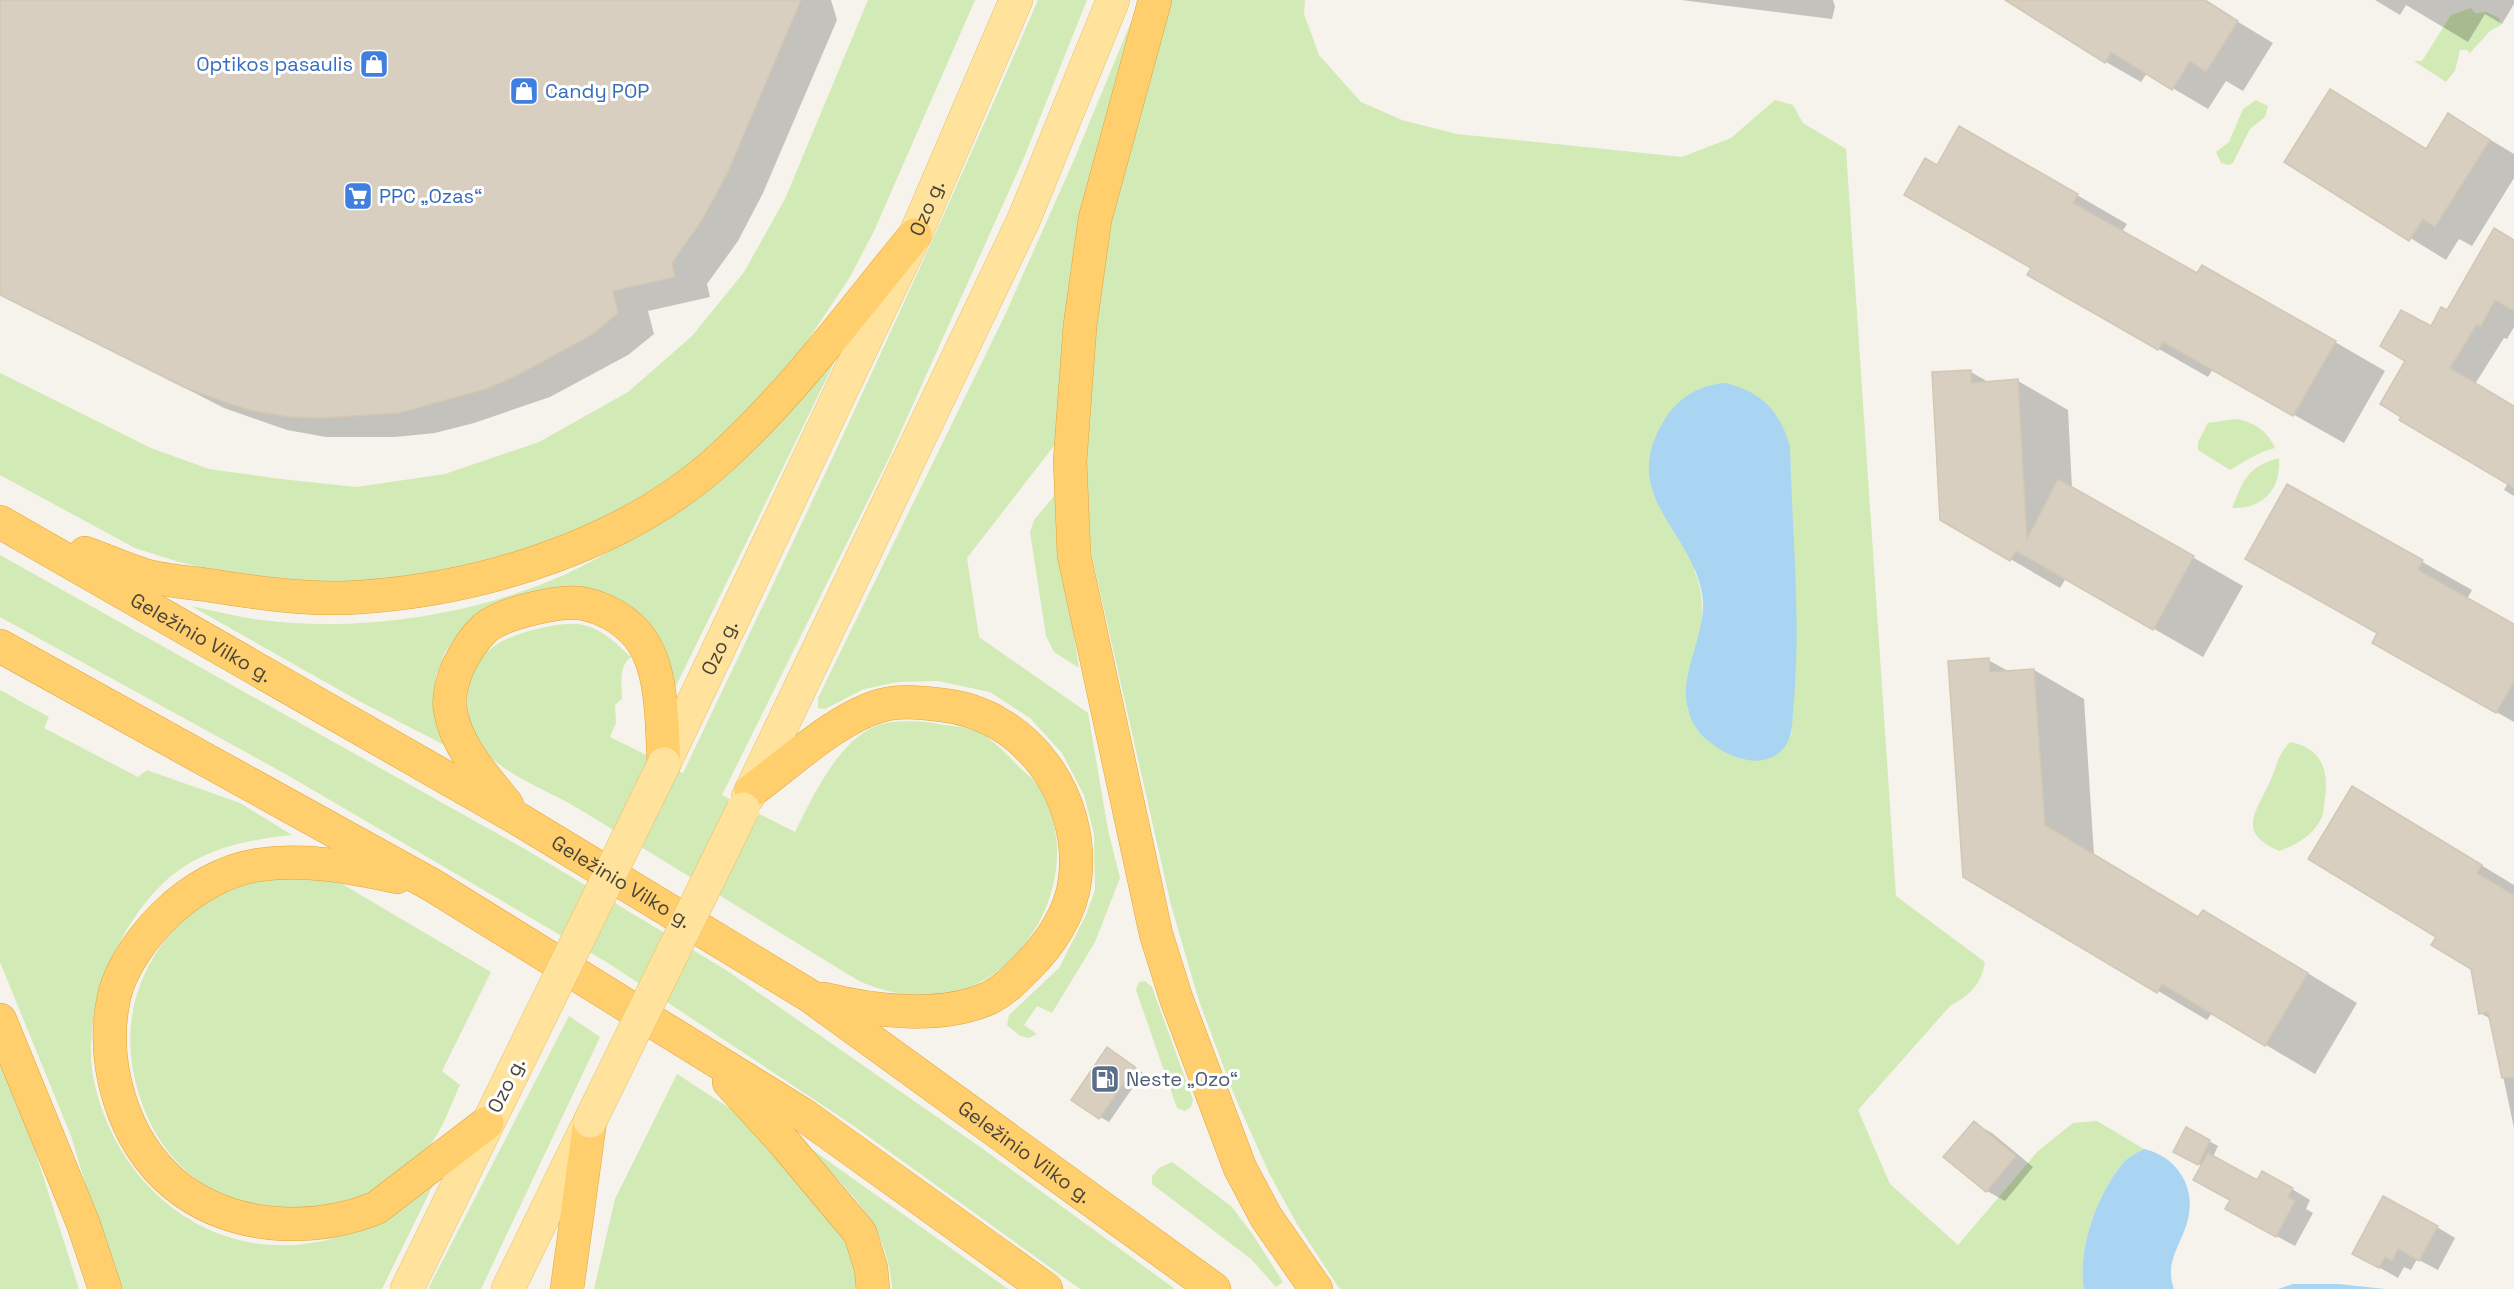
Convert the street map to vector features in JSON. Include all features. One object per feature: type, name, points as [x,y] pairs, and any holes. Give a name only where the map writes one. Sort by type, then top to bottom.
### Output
[{"type":"highway","points":[[1155,0],[1094,230],[1080,326],[1070,461],[1074,555],[1156,934],[1176,998],[1240,1168],[1266,1217],[1316,1289]]},
{"type":"highway","points":[[0,521],[145,575],[294,596],[362,597],[424,589],[499,573],[560,555],[619,528],[678,492],[719,460],[786,390],[915,235]]},
{"type":"highway","name":"Geležinio Vilko g.","points":[[0,521],[520,820],[810,996],[1214,1289]]},
{"type":"highway","points":[[520,820],[472,762],[455,731],[449,707],[453,678],[466,649],[486,627],[513,614],[547,606],[583,603],[608,612],[634,630],[649,656],[657,682],[664,764]]},
{"type":"highway","points":[[0,646],[432,885],[805,1116],[1046,1289]]},
{"type":"highway","points":[[747,800],[838,726],[883,705],[916,702],[957,707],[998,721],[1029,746],[1066,801],[1074,840],[1075,881],[1062,922],[1041,953],[1014,980],[990,997],[967,1005],[906,1011],[859,1008],[810,996]]},
{"type":"highway","points":[[432,885],[351,867],[302,861],[256,865],[220,876],[184,896],[155,924],[136,952],[114,996],[110,1036],[114,1080],[126,1118],[147,1155],[174,1184],[207,1204],[227,1212],[247,1219],[287,1226],[321,1224],[355,1216],[376,1208],[487,1123]]},
{"type":"highway","points":[[0,1020],[83,1223],[105,1289]]},
{"type":"highway","points":[[699,1050],[849,1217],[866,1248],[873,1289]]},
{"type":"highway","points":[[567,1289],[590,1122]]},
{"type":"main road","name":"Ozo g.","points":[[406,1289],[664,764],[915,235],[1016,0]]},
{"type":"main road","points":[[508,1289],[747,800],[1024,219],[1113,0]]},
{"type":"green space","points":[[868,0],[975,0],[875,229],[850,277],[780,382],[712,452],[608,519],[474,568],[328,587],[230,574],[179,562],[135,548],[0,475],[0,373],[151,448],[209,469],[281,479],[356,487],[445,474],[539,442],[628,392],[692,336],[744,272],[785,199]]},
{"type":"green space","points":[[1038,0],[1087,0],[1023,160],[887,462],[722,795],[795,832],[828,772],[850,744],[862,733],[876,726],[910,721],[975,730],[997,745],[1032,779],[1051,812],[1056,838],[1057,864],[1052,890],[1043,915],[1029,938],[1012,958],[977,984],[944,994],[909,995],[859,981],[579,809],[498,764],[487,754],[472,733],[467,714],[469,687],[472,673],[479,662],[487,652],[508,638],[562,624],[578,624],[593,628],[607,636],[631,657],[622,671],[622,699],[615,705],[616,723],[610,737],[683,773],[865,388]]},
{"type":"green space","points":[[1140,0],[1074,272],[1061,359],[1057,442],[967,558],[979,637],[1088,713],[1108,830],[1120,878],[1095,942],[1052,1013],[1037,1006],[1024,1025],[1037,1034],[1029,1038],[1020,1036],[1007,1025],[1009,1015],[1059,968],[1086,915],[1095,890],[1094,834],[1084,795],[1062,753],[1030,718],[990,692],[938,681],[898,682],[864,689],[825,709],[818,708],[818,698],[1005,315],[1074,160]]},
{"type":"green space","points":[[1165,0],[1305,0],[1304,14],[1319,55],[1361,102],[1402,120],[1457,134],[1682,157],[1731,138],[1775,100],[1793,105],[1803,123],[1846,149],[1896,896],[1985,962],[1981,977],[1973,989],[1950,1006],[1858,1110],[1890,1184],[1958,1245],[2038,1151],[2073,1123],[2097,1121],[2144,1149],[2125,1161],[2115,1173],[2098,1204],[2084,1256],[2084,1289],[1340,1289],[1297,1224],[1269,1173],[1235,1097],[1199,1001],[1171,905],[1089,543],[1080,458],[1107,207]],"holes":[[[1790,447],[1796,669],[1791,735],[1722,750],[1705,736],[1692,720],[1687,706],[1702,620],[1702,603],[1694,570]]]},
{"type":"green space","points":[[2471,8],[2475,13],[2487,12],[2499,18],[2501,25],[2490,31],[2469,54],[2468,50],[2460,50],[2455,71],[2446,82],[2414,61],[2422,61],[2451,15]]},
{"type":"green space","points":[[2256,100],[2268,106],[2265,117],[2250,129],[2233,163],[2229,165],[2221,163],[2216,152],[2229,142],[2243,109]]},
{"type":"green space","points":[[840,351],[674,690],[648,625],[635,610],[616,597],[590,589],[491,609],[462,629],[445,652],[436,677],[435,695],[448,747],[359,701],[191,606],[262,620],[306,624],[352,623],[447,612],[539,585],[581,567],[638,531]]},
{"type":"green space","points":[[2235,419],[2259,428],[2268,436],[2275,448],[2230,470],[2198,450],[2198,442],[2208,423]]},
{"type":"green space","points":[[2279,458],[2277,479],[2268,495],[2253,505],[2232,508],[2240,489],[2253,470]]},
{"type":"green space","points":[[1060,489],[1067,590],[1079,668],[1054,652],[1046,636],[1030,532],[1034,520]]},
{"type":"green space","points":[[0,555],[530,852],[726,970],[983,1149],[1175,1289],[1080,1289],[851,1124],[608,963],[289,776],[0,617]]},
{"type":"green space","points":[[0,690],[49,717],[44,728],[138,777],[147,770],[240,803],[292,835],[238,844],[200,857],[165,881],[144,904],[126,930],[111,960],[100,991],[93,1022],[91,1053],[94,1081],[107,1122],[127,1159],[153,1190],[183,1216],[218,1234],[257,1244],[298,1245],[341,1236],[379,1218],[437,1177],[382,1289],[117,1289],[71,1136],[0,962]]},
{"type":"green space","points":[[2290,742],[2309,749],[2321,761],[2326,778],[2324,810],[2319,823],[2310,834],[2298,843],[2279,851],[2257,836],[2253,828],[2253,820],[2280,756]]},
{"type":"green space","points":[[277,875],[332,878],[491,972],[442,1071],[460,1085],[445,1120],[430,1145],[403,1170],[363,1199],[313,1209],[289,1210],[243,1202],[221,1194],[201,1182],[182,1167],[160,1140],[141,1101],[133,1070],[130,1040],[133,1011],[141,983],[153,958],[170,934],[191,914],[215,897],[246,882]]},
{"type":"green space","points":[[1145,981],[1152,987],[1193,1100],[1191,1107],[1185,1111],[1177,1108],[1136,990],[1139,982]]},
{"type":"green space","points":[[569,1016],[600,1037],[481,1289],[428,1289]]},
{"type":"green space","points":[[0,1057],[24,1116],[79,1289],[0,1289]]},
{"type":"green space","points":[[677,1074],[740,1115],[764,1136],[850,1248],[859,1289],[594,1289],[615,1199]]},
{"type":"green space","points":[[803,1143],[1008,1289],[892,1289],[889,1265],[873,1225],[849,1192]]},
{"type":"green space","points":[[1172,1162],[1231,1206],[1251,1232],[1283,1282],[1276,1287],[1251,1259],[1152,1184],[1152,1176],[1159,1168]]},
{"type":"water","points":[[1725,383],[1749,392],[1768,405],[1781,423],[1790,447],[1797,638],[1792,723],[1786,745],[1780,752],[1764,760],[1755,761],[1737,758],[1721,750],[1700,733],[1690,716],[1686,695],[1687,681],[1701,622],[1702,593],[1695,570],[1652,490],[1649,469],[1652,446],[1665,419],[1677,404],[1699,389]]},
{"type":"water","points":[[2144,1149],[2155,1152],[2173,1164],[2185,1181],[2188,1191],[2190,1202],[2187,1224],[2171,1269],[2174,1289],[2084,1289],[2084,1256],[2098,1204],[2115,1173],[2125,1161]]},
{"type":"water","points":[[2293,1284],[2339,1284],[2385,1289],[2278,1289]]},
{"type":"building","name":"PPC „Ozas“","points":[[0,0],[801,0],[728,172],[702,220],[672,263],[675,277],[613,291],[618,313],[592,335],[514,377],[486,389],[399,413],[321,418],[289,417],[249,410],[186,388],[0,295]]},
{"type":"building","points":[[2005,0],[2205,0],[2238,21],[2206,72],[2190,61],[2172,90],[2111,52],[2105,63]]},
{"type":"building","points":[[2330,89],[2426,149],[2448,113],[2490,140],[2435,227],[2423,219],[2409,241],[2284,162]]},
{"type":"building","points":[[1959,126],[2078,194],[2073,203],[2197,273],[2202,265],[2336,341],[2293,416],[2163,342],[2158,350],[2027,275],[2031,268],[1904,195],[1925,158],[1937,165]]},
{"type":"building","points":[[2494,228],[2514,240],[2514,311],[2495,300],[2481,326],[2477,324],[2450,368],[2514,406],[2514,488],[2399,420],[2401,417],[2380,404],[2405,361],[2380,346],[2401,310],[2431,326],[2441,307],[2447,310]]},
{"type":"building","points":[[1971,370],[1971,383],[2018,379],[2027,539],[2058,479],[2194,556],[2153,630],[2016,551],[2010,561],[1940,520],[1932,372]]},
{"type":"building","points":[[2287,484],[2423,560],[2418,570],[2514,624],[2514,681],[2496,713],[2372,643],[2377,633],[2245,559]]},
{"type":"building","points":[[1989,658],[1990,672],[2034,669],[2045,825],[2198,917],[2203,910],[2308,973],[2265,1046],[2162,984],[2157,993],[1963,877],[1948,661]]},
{"type":"building","points":[[2352,786],[2482,865],[2477,873],[2514,895],[2514,1077],[2502,1078],[2488,1012],[2479,1014],[2471,969],[2431,945],[2436,937],[2308,859]]},
{"type":"building","points":[[1107,1047],[1135,1067],[1099,1119],[1071,1100]]},
{"type":"building","points":[[1974,1121],[2016,1156],[1986,1192],[1943,1157]]},
{"type":"building","points":[[2186,1127],[2210,1140],[2198,1165],[2173,1152]]},
{"type":"building","points":[[2208,1153],[2257,1180],[2262,1171],[2293,1188],[2288,1197],[2295,1201],[2276,1237],[2225,1209],[2230,1200],[2193,1180]]},
{"type":"building","points":[[2383,1196],[2438,1226],[2419,1261],[2398,1249],[2392,1261],[2385,1257],[2379,1268],[2352,1254]]},
{"type":"place","name":"Optikos pasaulis","points":[[374,64]]},
{"type":"place","name":"Candy POP","points":[[524,91]]},
{"type":"place","name":"PPC „Ozas“","points":[[358,196]]},
{"type":"place","name":"Neste „Ozo“","points":[[1105,1079]]}]
